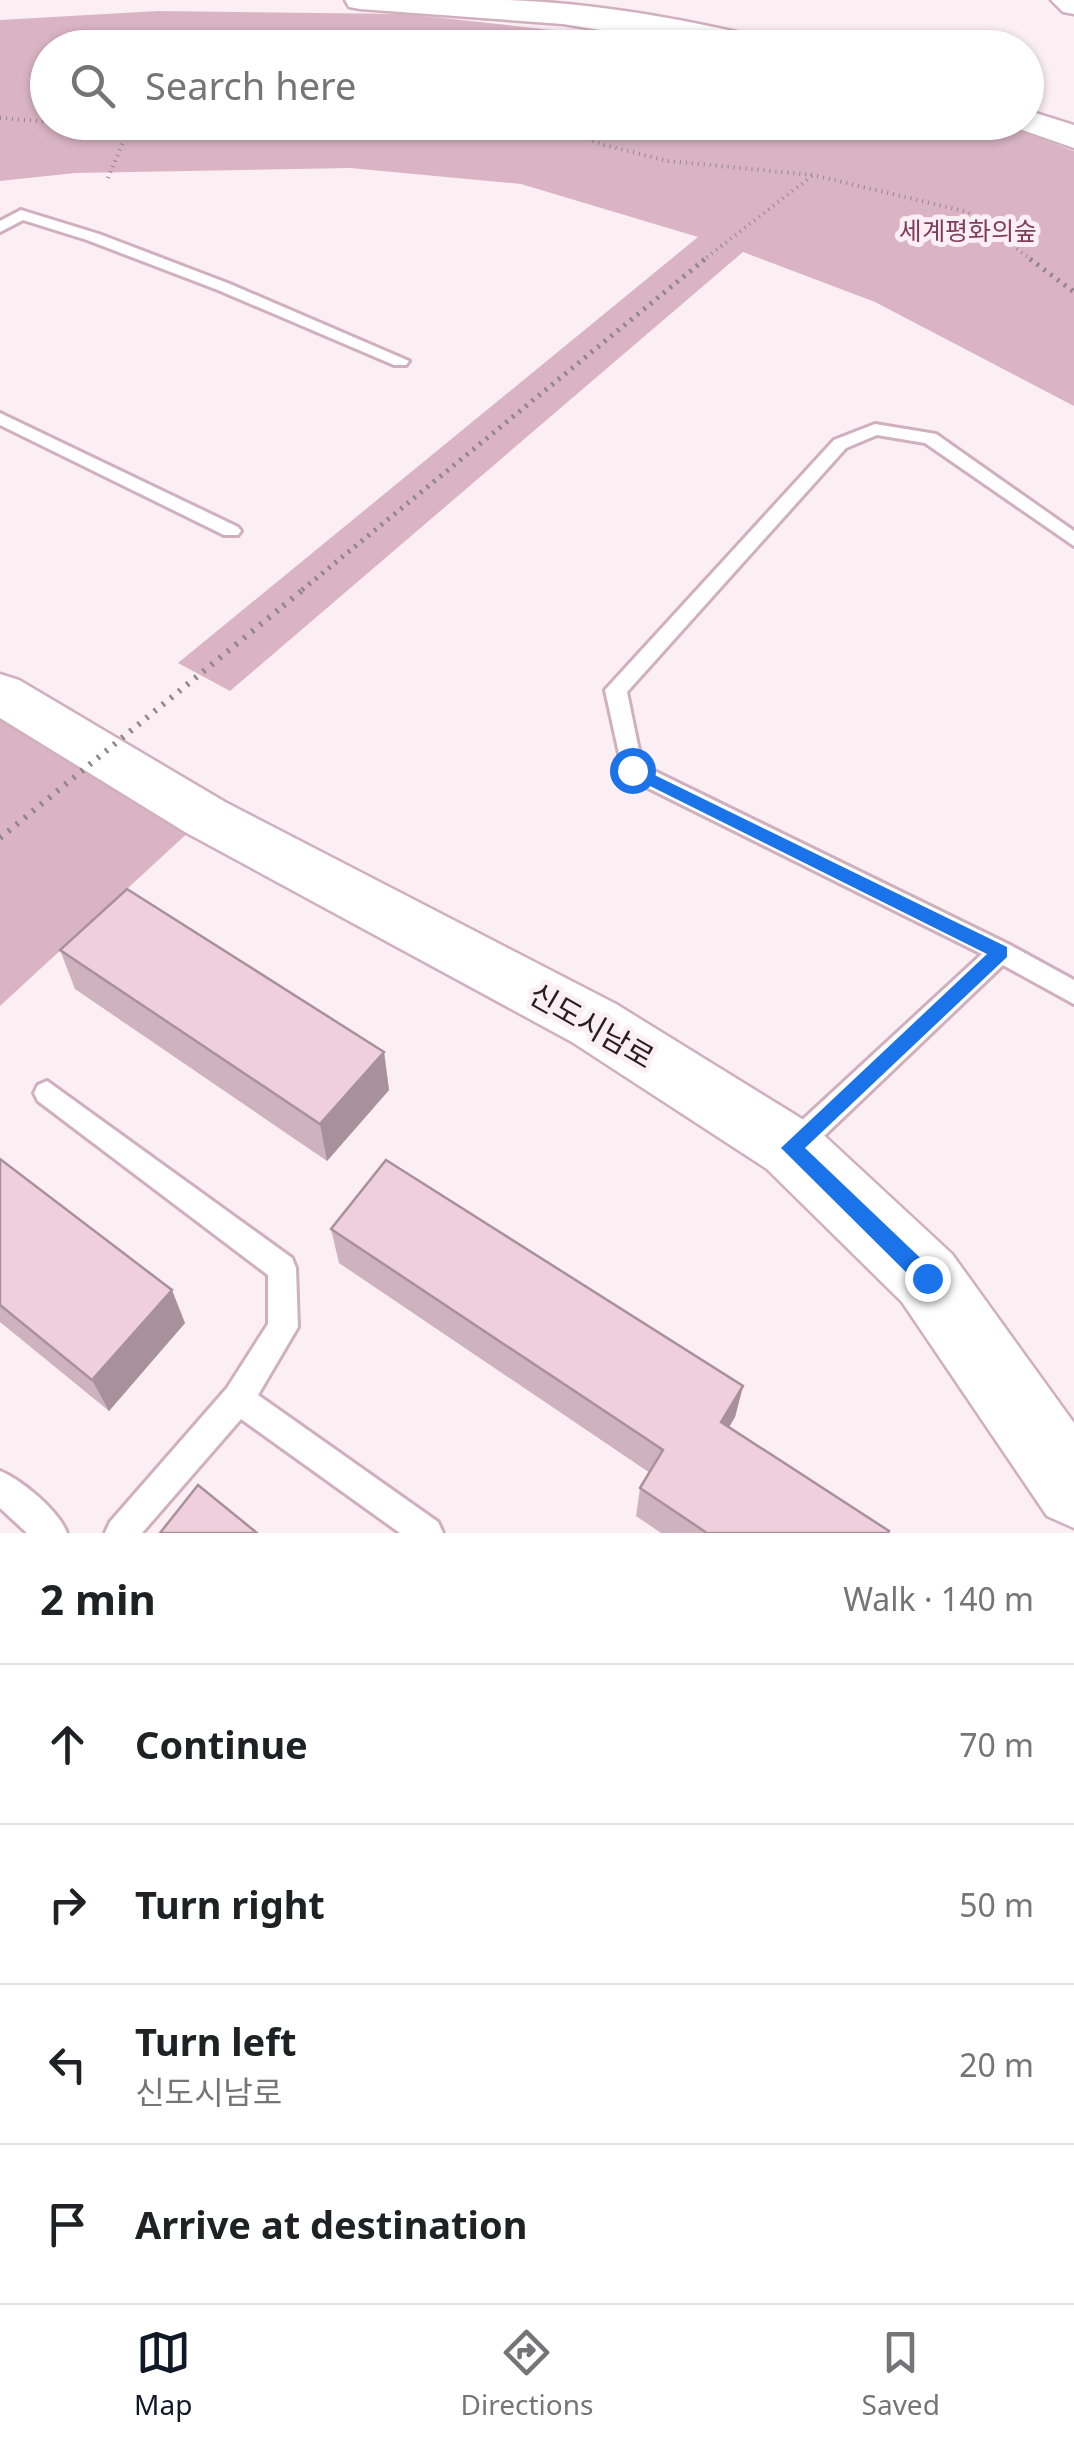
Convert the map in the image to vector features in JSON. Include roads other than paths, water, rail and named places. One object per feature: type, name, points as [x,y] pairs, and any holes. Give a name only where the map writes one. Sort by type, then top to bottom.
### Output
[{"type":"main road","points":[[360,0],[468,6],[659,30]]},
{"type":"main road","points":[[1066,0],[1074,5]]},
{"type":"main road","points":[[1044,126],[1074,137]]},
{"type":"main road","name":"신도시남로","points":[[0,693],[206,817],[594,1023],[791,1148],[927,1278],[1074,1489]]},
{"type":"lane","points":[[0,227],[21,215],[93,237],[400,361]]},
{"type":"lane","points":[[0,418],[230,531]]},
{"type":"lane","points":[[1074,540],[930,438],[875,429],[840,444],[616,690],[632,770],[1000,952],[1074,994]]},
{"type":"lane","points":[[791,1148],[1000,952]]},
{"type":"lane","points":[[47,1092],[282,1268],[284,1327],[238,1399],[121,1533]]},
{"type":"lane","points":[[238,1399],[427,1533]]},
{"type":"lane","points":[[0,1487],[51,1533]]},
{"type":"park label","name":"세계평화의숲","points":[[968,230]]}]
